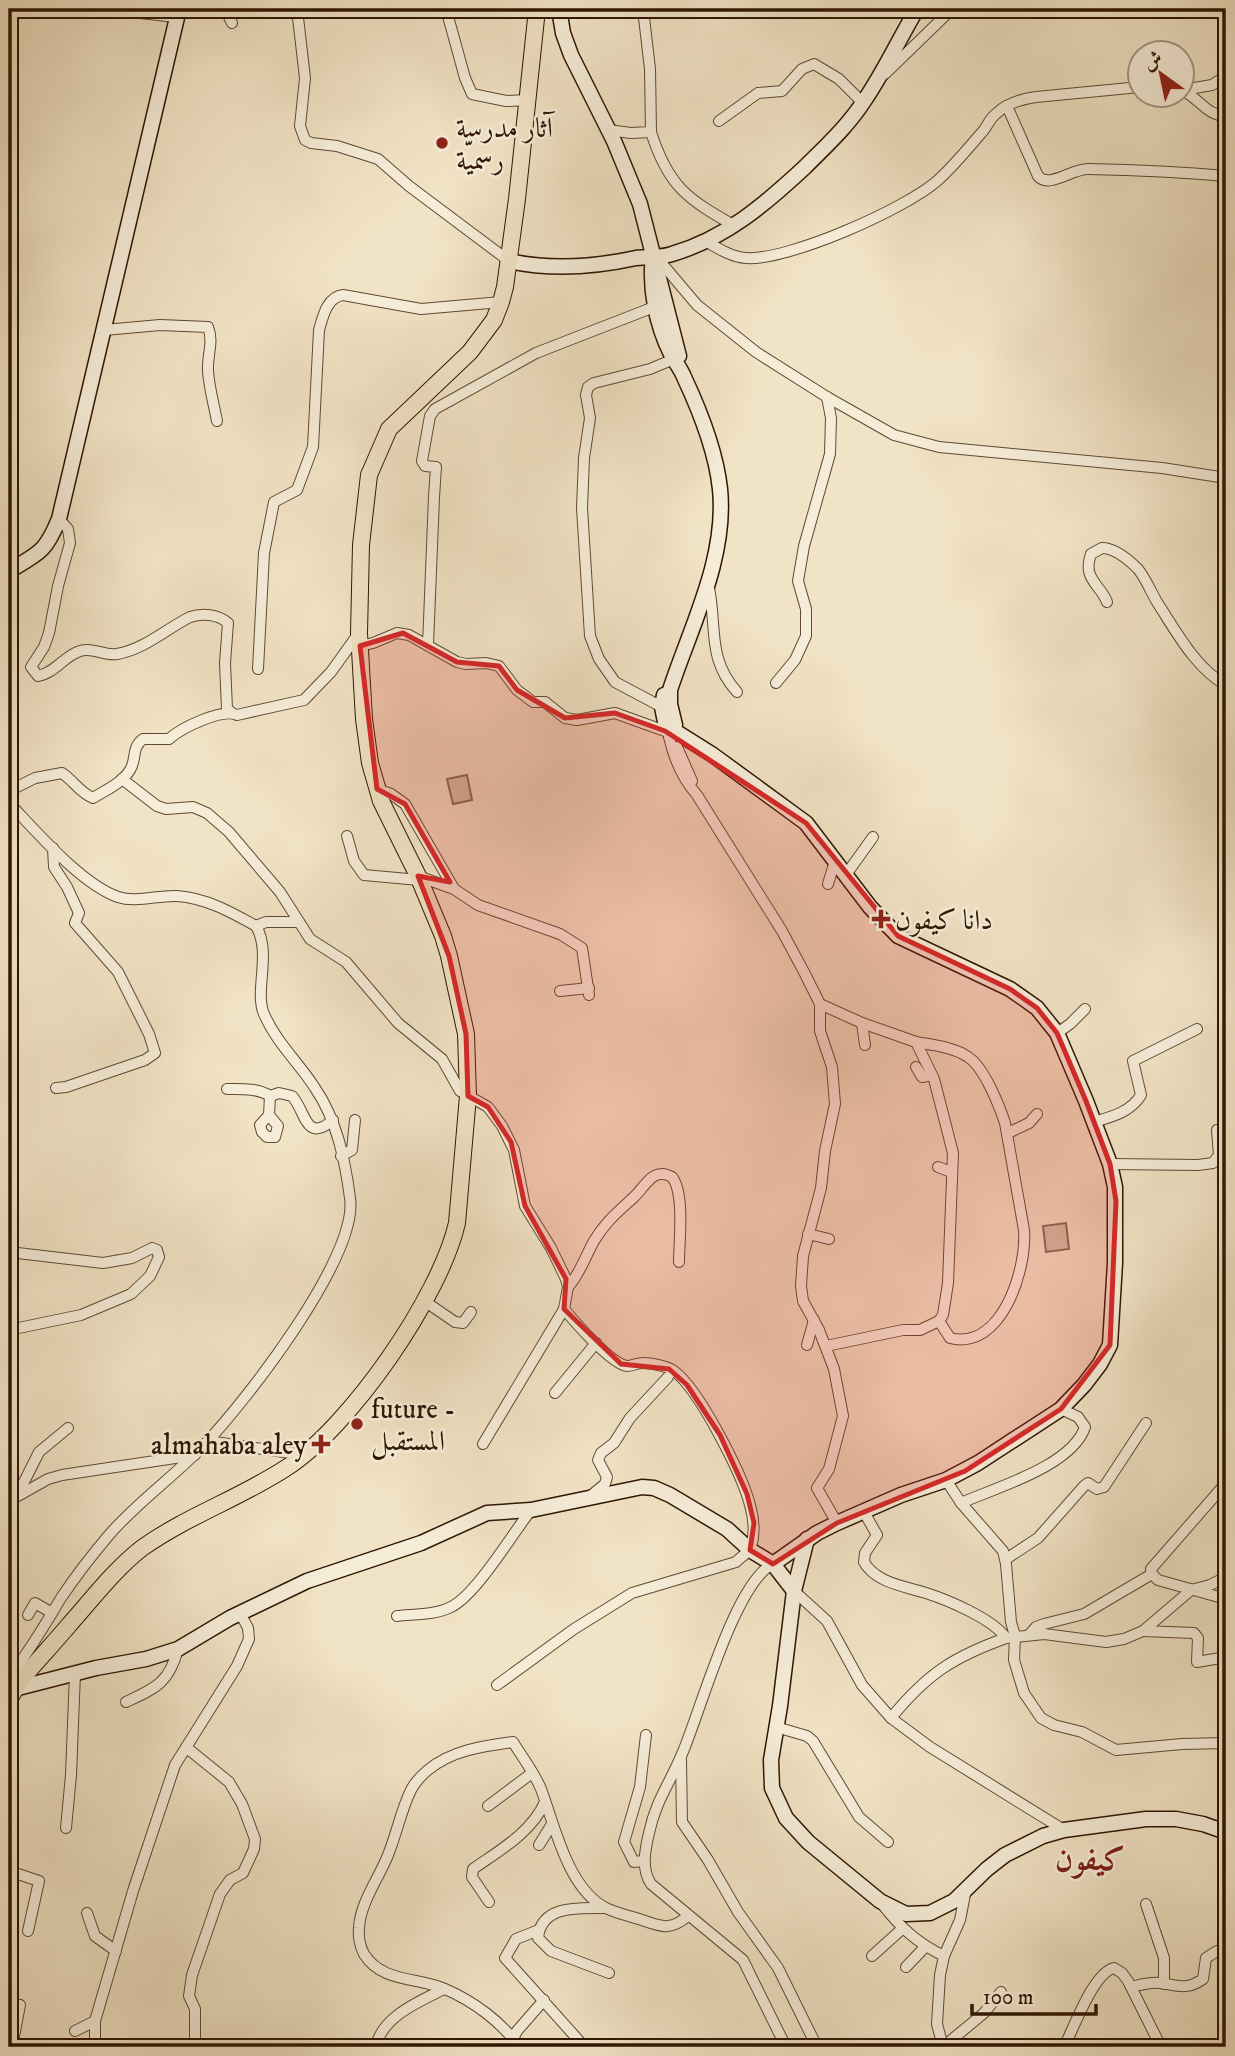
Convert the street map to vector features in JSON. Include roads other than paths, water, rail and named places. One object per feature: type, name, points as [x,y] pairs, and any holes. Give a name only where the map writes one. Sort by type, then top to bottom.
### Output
[{"type":"main road","points":[[14,1690],[125,1562],[156,1539],[287,1468],[336,1425],[384,1364],[443,1265],[453,1242],[468,1096],[466,1034],[450,956],[419,878],[384,809],[377,789],[367,741],[359,640],[361,545],[369,475],[383,439],[389,429],[470,352],[494,320],[501,302],[509,261],[537,9]]},
{"type":"street","points":[[9,571],[47,546],[59,519],[177,13],[104,9]]},
{"type":"street","points":[[225,9],[232,23]]},
{"type":"street","points":[[297,9],[304,78],[300,126],[305,140],[311,144],[358,151],[378,159],[409,186],[509,261],[539,265],[584,265],[621,262],[656,255],[669,256],[706,242],[735,226],[761,208],[823,149],[863,103],[917,9]]},
{"type":"street","points":[[446,9],[472,94],[506,101],[528,100]]},
{"type":"street","points":[[559,9],[563,33],[572,55],[640,204],[656,255],[682,372],[712,451],[719,486],[718,540],[708,581],[669,697],[671,733]]},
{"type":"street","points":[[672,9],[643,10],[650,69],[651,132],[664,166],[675,184],[688,198],[735,226]]},
{"type":"street","points":[[875,83],[952,9]]},
{"type":"street","points":[[719,121],[758,93],[782,90],[802,69],[814,64],[839,79],[863,103]]},
{"type":"street","points":[[1196,88],[1212,85],[1226,76]]},
{"type":"street","points":[[706,242],[736,256],[755,258],[818,242],[855,227],[935,183],[997,112],[1007,106],[1036,97],[1126,88]]},
{"type":"street","points":[[1196,98],[1211,114],[1226,116]]},
{"type":"street","points":[[1007,106],[1042,181],[1049,182],[1082,169],[1226,176]]},
{"type":"street","points":[[608,130],[651,132]]},
{"type":"street","points":[[656,255],[654,307],[674,359],[682,372]]},
{"type":"street","points":[[656,255],[697,305],[756,352],[894,435],[939,447],[1162,468],[1226,478]]},
{"type":"street","points":[[258,669],[264,553],[271,510],[274,502],[297,490],[313,447],[319,330],[331,300],[343,295],[421,309],[501,302]]},
{"type":"street","points":[[428,645],[437,474],[436,467],[425,466],[422,461],[430,416],[435,409],[536,353],[654,307]]},
{"type":"street","points":[[104,331],[160,325],[208,327],[212,338],[208,372],[217,421]]},
{"type":"street","points":[[662,707],[615,682],[591,641],[587,612],[582,502],[590,418],[586,392],[588,387],[674,359]]},
{"type":"street","points":[[776,683],[795,660],[806,636],[806,609],[798,580],[804,546],[830,454],[831,418],[827,397]]},
{"type":"street","points":[[59,519],[68,529],[70,543],[49,633],[44,647],[31,667],[38,676],[44,675],[66,658],[81,651],[93,650],[108,655],[121,653],[143,645],[190,617],[215,616],[222,617],[228,623],[225,686],[227,709],[237,715],[304,700],[359,640],[403,633],[457,662],[499,666],[517,690],[533,702],[545,702],[565,718],[577,720],[615,713],[671,733],[768,794],[806,823],[884,924],[898,936],[1010,989],[1037,1008],[1057,1033],[1110,1164],[1116,1201],[1110,1345],[1095,1372],[1061,1409],[1012,1443],[946,1480],[836,1522],[761,1572],[733,1620],[681,1756],[657,1803],[644,1861],[645,1875],[651,1884],[743,1960],[786,2047]]},
{"type":"street","points":[[1107,602],[1097,589],[1089,568],[1091,554],[1102,548],[1118,552],[1139,570],[1195,656],[1209,673],[1226,685]]},
{"type":"street","points":[[708,581],[716,651],[724,677],[737,692]]},
{"type":"street","points":[[682,652],[672,671],[662,707],[678,765],[685,781],[697,795],[782,931],[820,1004],[820,1031],[832,1067],[835,1104],[825,1151],[821,1188],[803,1256],[801,1286],[803,1301],[826,1346],[839,1384],[843,1416],[829,1469],[817,1488],[836,1522]]},
{"type":"street","points":[[9,791],[35,778],[62,774],[70,779],[79,791],[93,798],[122,779],[132,768],[134,748],[142,739],[169,740],[179,730],[190,725],[232,712]]},
{"type":"street","points":[[122,779],[157,806],[166,809],[193,807],[207,813],[237,840],[280,892],[310,939],[346,962],[398,1023],[442,1059],[460,1091],[488,1107],[511,1142],[525,1206],[558,1261],[568,1287],[564,1308],[483,1444]]},
{"type":"street","points":[[377,789],[391,794],[405,804],[454,889]]},
{"type":"street","points":[[9,803],[77,872],[116,896],[188,897],[225,909],[256,926],[264,961],[261,1002],[263,1013],[284,1048],[314,1085],[333,1120],[351,1210],[349,1225],[341,1245],[297,1328],[208,1441],[109,1535],[18,1665],[14,1690],[178,1649],[240,1613],[307,1581],[421,1542],[487,1513],[531,1510],[642,1487],[654,1488],[727,1529],[750,1550],[773,1564],[794,1591],[827,1621],[862,1685],[891,1718],[930,1747],[1064,1830]]},
{"type":"street","points":[[347,836],[354,861],[363,875],[419,878],[454,889],[478,905],[559,934],[582,948],[589,991],[560,991]]},
{"type":"street","points":[[845,876],[873,837]]},
{"type":"street","points":[[53,848],[54,867],[79,913],[75,923],[118,972],[149,1034],[155,1053],[145,1060],[57,1088]]},
{"type":"street","points":[[828,884],[835,862]]},
{"type":"street","points":[[256,926],[265,922],[299,922]]},
{"type":"street","points":[[820,1004],[862,1023],[916,1042],[954,1050],[970,1058],[1000,1106],[1008,1133],[1025,1245],[1011,1299],[995,1325],[973,1338],[950,1338],[939,1321]]},
{"type":"street","points":[[1057,1033],[1085,1009]]},
{"type":"street","points":[[862,1023],[865,1045]]},
{"type":"street","points":[[1094,1122],[1121,1113],[1138,1101],[1141,1090],[1133,1061],[1197,1029]]},
{"type":"street","points":[[826,1346],[920,1330],[939,1321],[946,1304],[953,1153],[932,1075],[916,1042]]},
{"type":"street","points":[[916,1067],[922,1077],[932,1075]]},
{"type":"street","points":[[227,1089],[247,1089],[270,1096]]},
{"type":"street","points":[[270,1096],[279,1093],[292,1096],[308,1125],[313,1128],[325,1127],[333,1120]]},
{"type":"street","points":[[269,1115],[270,1096]]},
{"type":"street","points":[[1008,1133],[1029,1124],[1037,1114]]},
{"type":"street","points":[[341,1156],[352,1150],[355,1120]]},
{"type":"street","points":[[1110,1164],[1213,1163],[1219,1155],[1217,1130]]},
{"type":"street","points":[[938,1167],[951,1172]]},
{"type":"street","points":[[568,1287],[575,1280],[594,1242],[609,1220],[653,1176],[662,1174],[672,1177],[678,1189],[679,1262]]},
{"type":"street","points":[[808,1234],[829,1239]]},
{"type":"street","points":[[9,1252],[103,1263],[132,1258],[152,1248],[157,1250],[159,1257],[150,1276],[131,1294],[81,1315],[9,1330]]},
{"type":"street","points":[[423,1300],[455,1322],[463,1323],[471,1312]]},
{"type":"street","points":[[497,1685],[574,1629],[632,1592],[656,1583],[723,1567],[736,1562],[750,1550],[754,1523],[747,1494],[720,1435],[687,1385],[669,1369],[643,1363],[628,1366],[621,1364],[596,1343],[564,1308]]},
{"type":"street","points":[[807,1345],[814,1320]]},
{"type":"street","points":[[555,1393],[596,1343]]},
{"type":"street","points":[[587,1498],[605,1484],[607,1477],[598,1460],[601,1452],[614,1443],[630,1418],[668,1377]]},
{"type":"street","points":[[961,1503],[1037,1470],[1070,1451],[1085,1427],[1078,1417],[1061,1409]]},
{"type":"street","points":[[1006,1559],[1038,1538],[1088,1483],[1097,1489],[1104,1488],[1146,1423]]},
{"type":"street","points":[[13,1498],[39,1451],[68,1428]]},
{"type":"street","points":[[208,1441],[304,1455]]},
{"type":"street","points":[[13,1498],[48,1479],[62,1475],[195,1454]]},
{"type":"street","points":[[946,1480],[961,1503],[1000,1546],[1006,1559],[1010,1637],[1014,1660],[1024,1693],[1041,1718],[1054,1725],[1082,1732],[1115,1750],[1226,1743]]},
{"type":"street","points":[[1152,1574],[1153,1566],[1226,1483]]},
{"type":"street","points":[[397,1616],[440,1611],[454,1606],[480,1580],[531,1510]]},
{"type":"street","points":[[864,1512],[877,1535],[865,1553],[864,1562],[869,1570],[886,1580],[934,1596],[970,1612],[1010,1637]]},
{"type":"street","points":[[807,1539],[794,1591],[792,1626],[771,1760],[772,1787],[786,1818],[808,1842],[880,1901],[895,1910],[919,1915],[940,1909],[954,1901],[1005,1855],[1043,1836],[1064,1830],[1156,1819],[1203,1824],[1226,1832]]},
{"type":"street","points":[[1152,1574],[1158,1580],[1226,1599]]},
{"type":"street","points":[[1029,1635],[1044,1624],[1084,1614],[1152,1574]]},
{"type":"street","points":[[891,1718],[941,1668],[974,1650],[1010,1637],[1044,1634],[1113,1642],[1143,1631],[1191,1590],[1226,1577]]},
{"type":"street","points":[[28,1615],[31,1601],[52,1613]]},
{"type":"street","points":[[95,2047],[95,2021],[175,1765],[237,1666],[249,1639],[248,1628],[240,1613]]},
{"type":"street","points":[[1143,1631],[1194,1633],[1198,1638],[1196,1662],[1226,1657]]},
{"type":"street","points":[[126,1702],[164,1682],[174,1664],[178,1649]]},
{"type":"street","points":[[66,1828],[75,1673]]},
{"type":"street","points":[[776,1727],[807,1736],[813,1741],[859,1817],[888,1842]]},
{"type":"street","points":[[644,1861],[634,1861],[624,1842],[640,1787],[646,1735]]},
{"type":"street","points":[[519,2047],[511,2043],[494,2018],[444,1989],[382,1971],[363,1953],[359,1928],[363,1907],[389,1852],[412,1786],[427,1770],[445,1758],[484,1746],[513,1742],[532,1773],[559,1845],[580,1885],[605,1908]]},
{"type":"street","points":[[187,1748],[229,1782],[242,1804],[255,1839],[254,1849],[243,1873],[230,1880],[220,1894],[192,1975],[189,1996],[195,2010],[195,2047]]},
{"type":"street","points":[[681,1756],[682,1822],[738,1912],[778,1968],[817,2047]]},
{"type":"street","points":[[488,1806],[532,1773]]},
{"type":"street","points":[[489,1902],[472,1877],[473,1869],[519,1837],[540,1813],[545,1802]]},
{"type":"street","points":[[539,1844],[552,1824]]},
{"type":"street","points":[[9,1871],[39,1881],[28,1931]]},
{"type":"street","points":[[966,1889],[960,1920],[943,1956],[937,2024],[943,2047],[985,2013],[1001,1992]]},
{"type":"street","points":[[880,1901],[902,1928],[925,1947],[943,1956]]},
{"type":"street","points":[[1146,1904],[1164,1958],[1164,1984]]},
{"type":"street","points":[[581,2043],[505,1958],[516,1939],[539,1930],[552,1915],[567,1908],[605,1908],[669,1927],[688,1916]]},
{"type":"street","points":[[87,1913],[95,1936],[116,1951]]},
{"type":"street","points":[[872,1956],[902,1928]]},
{"type":"street","points":[[539,1930],[538,1938],[551,1951],[609,1973]]},
{"type":"street","points":[[906,1966],[925,1947]]},
{"type":"street","points":[[1131,1987],[1149,1983],[1180,1988],[1200,1982],[1203,1979],[1206,1958],[1217,1951],[1226,1952]]},
{"type":"street","points":[[1063,2047],[1097,1981],[1106,1970],[1114,1968],[1122,1973],[1131,1987],[1161,2047]]},
{"type":"street","points":[[376,2047],[377,2039],[384,2029],[398,2016],[444,1989]]},
{"type":"street","points":[[511,2043],[544,2000]]},
{"type":"street","points":[[12,2047],[20,2005]]},
{"type":"street","points":[[75,2031],[95,2021]]},
{"type":"place","name":"آثار مدرسة رسميّة","points":[[442,143]]},
{"type":"place","name":"دانا كيفون","points":[[881,919]]},
{"type":"place","name":"future - المستقبل","points":[[357,1424]]},
{"type":"place","name":"almahaba aley","points":[[321,1444]]},
{"type":"district","name":"كيفون","points":[[1090,1859]]}]
